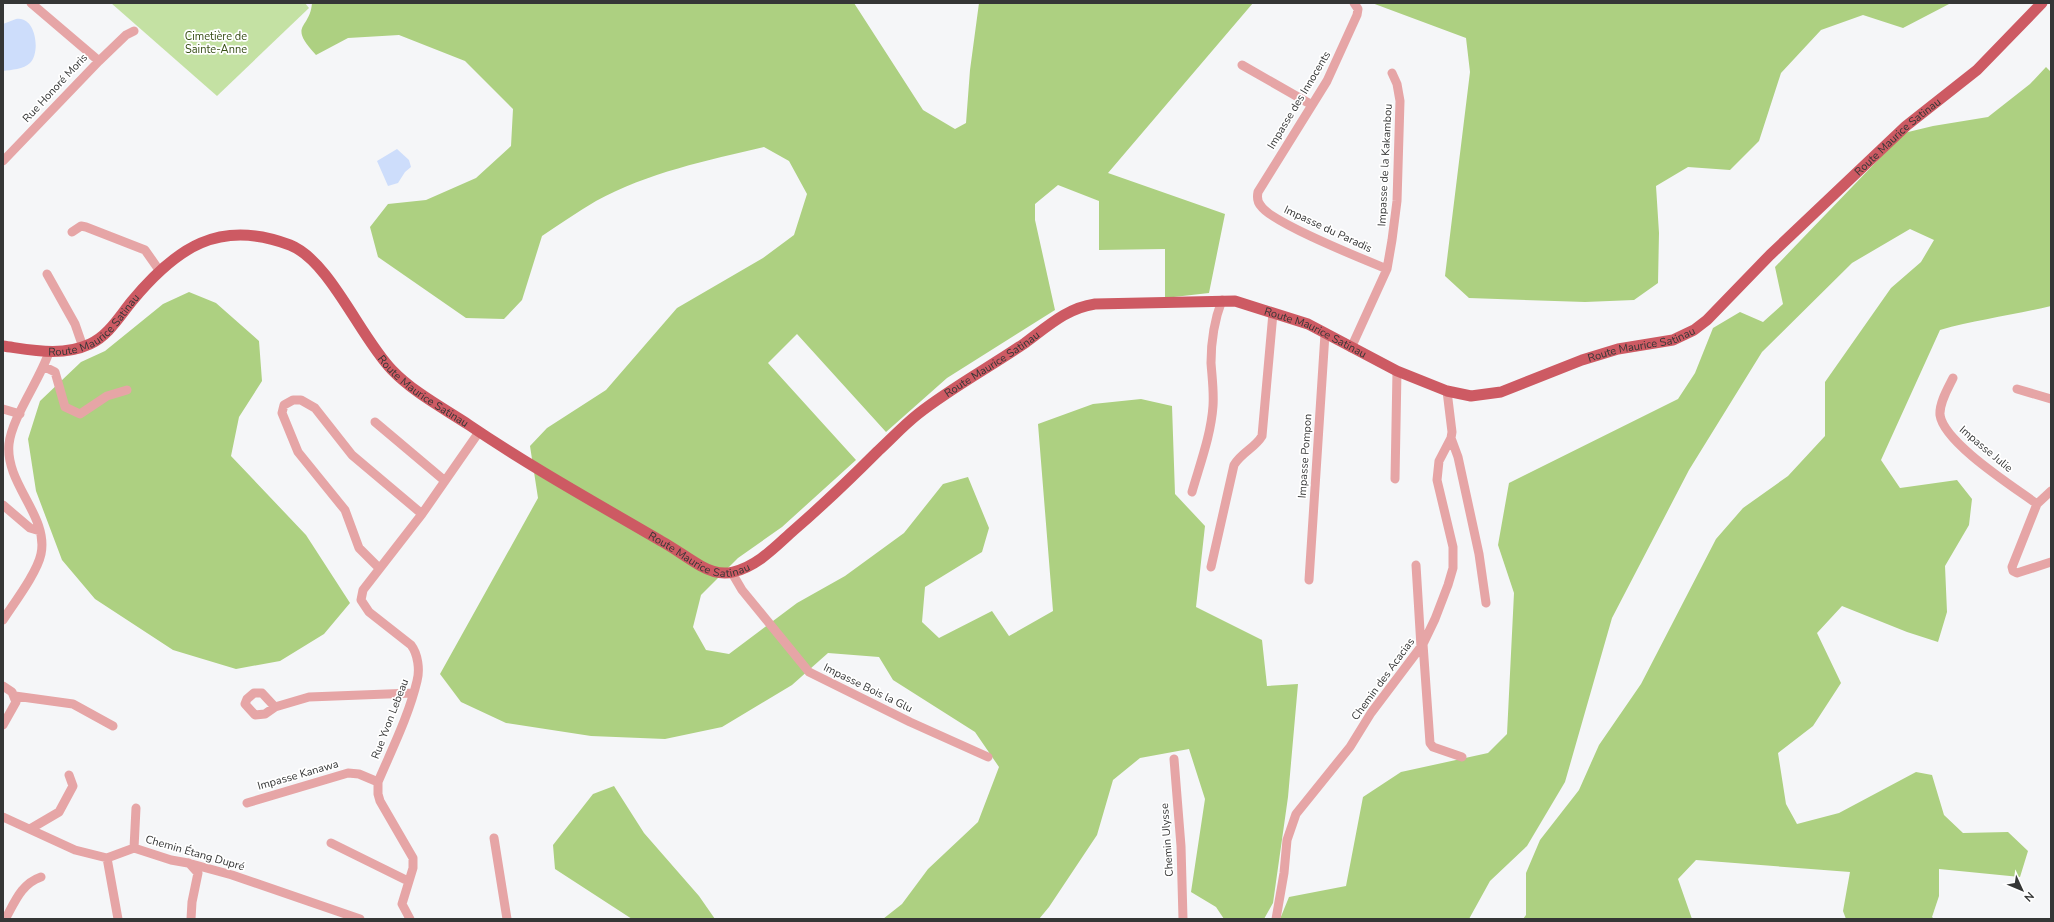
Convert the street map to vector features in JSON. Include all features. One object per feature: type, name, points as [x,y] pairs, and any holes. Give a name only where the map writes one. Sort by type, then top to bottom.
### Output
[{"type":"main road","name":"Route Maurice Satinau","points":[[3,346],[49,352],[82,347],[105,334],[159,270],[169,261],[194,245],[216,237],[232,236],[261,238],[290,245],[302,251],[319,266],[378,355],[406,383],[570,490],[664,542],[703,567],[720,573],[732,572],[760,560],[824,503],[917,414],[1025,342],[1054,320],[1080,306],[1095,304],[1148,304],[1222,300],[1235,301],[1308,324],[1397,371],[1447,391],[1471,396],[1501,392],[1582,360],[1618,349],[1662,343],[1694,330],[1707,320],[1770,255],[1906,126],[1977,70],[2042,3]]},
{"type":"street","name":"Rue Honoré Moris","points":[[3,161],[99,61],[30,3]]},
{"type":"street","name":"Impasse des Innocents","points":[[1261,207],[1257,197],[1258,192],[1312,105],[1341,54],[1355,22],[1358,9],[1354,3]]},
{"type":"street","points":[[99,61],[126,35],[134,31]]},
{"type":"street","points":[[1242,65],[1312,105]]},
{"type":"street","name":"Impasse de la Kakambou","points":[[1351,348],[1387,269],[1397,201],[1400,109],[1399,93],[1392,73]]},
{"type":"street","name":"Impasse du Paradis","points":[[1261,207],[1284,223],[1387,269]]},
{"type":"street","points":[[72,232],[81,226],[86,226],[145,250],[159,270]]},
{"type":"street","points":[[47,274],[75,324],[82,347]]},
{"type":"street","points":[[1192,492],[1210,430],[1214,394],[1211,363],[1212,335],[1215,317],[1222,300]]},
{"type":"street","points":[[1211,567],[1234,465],[1239,456],[1256,444],[1262,436],[1273,313]]},
{"type":"street","name":"Impasse Pompon","points":[[1309,580],[1325,334]]},
{"type":"street","points":[[3,620],[41,555],[42,542],[40,531],[13,473],[9,458],[9,444],[12,430],[44,367],[49,352]]},
{"type":"street","points":[[44,367],[55,372],[65,407],[80,414],[107,396],[127,390]]},
{"type":"street","points":[[1395,479],[1397,371]]},
{"type":"street","name":"Impasse Julie","points":[[1953,378],[1941,406],[1940,414],[1951,437],[1992,471],[2037,504]]},
{"type":"street","points":[[2017,389],[2051,399]]},
{"type":"street","name":"Chemin des Acacias","points":[[1276,919],[1280,901],[1287,840],[1296,814],[1350,747],[1371,714],[1422,646],[1435,619],[1453,568],[1453,547],[1437,480],[1439,461],[1451,438],[1452,432],[1447,391]]},
{"type":"street","points":[[379,568],[359,548],[346,510],[298,452],[282,413],[284,405],[292,400],[301,400],[315,408],[352,455],[422,514]]},
{"type":"street","points":[[3,409],[20,414]]},
{"type":"street","points":[[375,422],[445,481]]},
{"type":"street","name":"Rue Yvon Lebeau","points":[[410,919],[402,904],[413,868],[412,858],[380,800],[378,794],[378,782],[413,693],[418,670],[415,650],[411,645],[369,612],[361,600],[363,590],[422,514],[479,432]]},
{"type":"street","points":[[1451,438],[1458,457],[1479,554],[1486,603]]},
{"type":"street","points":[[2051,491],[2037,504],[2014,561],[2013,571],[2018,573],[2024,572],[2051,562]]},
{"type":"street","points":[[3,505],[30,528],[40,531]]},
{"type":"street","points":[[1416,565],[1430,743],[1433,747],[1462,757]]},
{"type":"street","name":"Impasse Bois la Glu","points":[[732,572],[742,590],[809,672],[910,722],[988,757]]},
{"type":"street","points":[[3,686],[15,696],[73,704],[113,726]]},
{"type":"street","points":[[275,707],[309,697],[413,693]]},
{"type":"street","points":[[3,725],[15,706],[15,696]]},
{"type":"street","name":"Chemin Ulysse","points":[[1174,759],[1181,846],[1183,919]]},
{"type":"street","name":"Impasse Kanawa","points":[[247,802],[348,773],[359,774],[378,782]]},
{"type":"street","points":[[30,829],[59,812],[73,786],[69,775]]},
{"type":"street","points":[[134,848],[136,808]]},
{"type":"street","points":[[3,817],[75,850],[107,858],[118,919]]},
{"type":"street","points":[[494,838],[507,919]]},
{"type":"street","points":[[331,842],[408,881]]},
{"type":"street","name":"Chemin Étang Dupré","points":[[107,858],[134,848],[171,860],[232,875],[358,919]]},
{"type":"street","points":[[188,863],[198,873],[192,902],[191,919]]},
{"type":"street","points":[[7,915],[25,885],[41,877]]},
{"type":"green space","name":"Cimetière de Sainte-Anne","points":[[111,3],[305,3],[309,8],[217,96]]},
{"type":"green space","points":[[312,3],[854,3],[923,110],[955,129],[966,123],[970,70],[979,3],[1253,3],[1108,173],[1225,214],[1209,293],[1165,298],[1165,249],[1099,250],[1099,201],[1058,185],[1035,204],[1035,220],[1055,310],[947,378],[886,432],[797,334],[768,363],[856,460],[782,527],[738,558],[701,595],[693,627],[706,650],[729,654],[797,603],[845,576],[904,533],[943,484],[968,477],[989,528],[982,552],[925,587],[922,622],[939,638],[992,611],[1009,636],[1053,611],[1038,424],[1093,404],[1141,399],[1172,406],[1175,494],[1205,526],[1196,607],[1262,640],[1267,686],[1298,684],[1288,797],[1273,903],[1264,919],[1224,919],[1216,907],[1191,892],[1205,799],[1189,749],[1140,758],[1113,780],[1097,835],[1049,907],[1039,919],[883,919],[902,904],[928,869],[978,822],[999,767],[975,732],[893,680],[879,657],[828,653],[792,685],[722,727],[665,739],[591,736],[506,723],[461,702],[440,674],[538,498],[530,446],[547,428],[606,390],[677,308],[763,258],[794,235],[807,194],[789,161],[764,147],[678,168],[657,175],[616,191],[596,201],[542,236],[522,300],[504,319],[466,318],[378,257],[370,227],[388,204],[426,200],[476,178],[511,146],[513,109],[465,61],[399,35],[348,38],[316,55],[307,45],[301,32],[308,18]]},
{"type":"green space","points":[[1372,3],[1951,3],[1903,28],[1863,15],[1821,30],[1781,73],[1759,141],[1730,170],[1688,167],[1656,186],[1659,233],[1658,283],[1634,300],[1585,302],[1469,298],[1445,276],[1470,72],[1466,38]]},
{"type":"green space","points":[[2046,67],[2051,72],[2051,306],[1940,330],[1881,460],[1900,488],[1957,480],[1972,499],[1969,525],[1945,566],[1947,612],[1938,642],[1907,632],[1842,606],[1817,633],[1841,683],[1813,726],[1778,753],[1786,804],[1797,824],[1839,813],[1916,772],[1932,775],[1944,815],[1963,833],[2008,832],[2028,851],[2020,877],[1939,869],[1939,896],[1932,917],[1934,919],[1846,919],[1843,911],[1850,872],[1696,860],[1678,879],[1692,919],[1523,919],[1526,915],[1526,873],[1540,840],[1579,790],[1599,745],[1641,684],[1716,539],[1743,508],[1788,476],[1825,436],[1825,382],[1891,288],[1921,262],[1934,240],[1910,229],[1852,263],[1762,352],[1689,470],[1612,618],[1565,782],[1527,846],[1490,881],[1469,919],[1280,919],[1289,897],[1346,886],[1363,797],[1401,772],[1488,753],[1507,734],[1514,593],[1498,545],[1509,483],[1678,399],[1695,373],[1713,328],[1740,312],[1763,322],[1783,304],[1775,267],[1904,133],[1933,126],[1988,117],[2030,84]]},
{"type":"green space","points":[[189,292],[216,303],[259,341],[262,381],[239,417],[231,456],[306,535],[350,603],[324,634],[280,661],[236,669],[173,650],[95,599],[62,560],[36,491],[28,439],[40,401],[81,362],[105,351],[163,304]]},
{"type":"green space","points":[[614,786],[644,833],[699,896],[715,919],[632,919],[555,869],[553,845],[593,794]]},
{"type":"water","points":[[16,19],[23,19],[32,29],[35,36],[35,51],[30,63],[24,67],[3,71],[3,24]]},
{"type":"water","points":[[397,149],[409,160],[411,167],[405,172],[398,183],[388,186],[377,161]]}]
